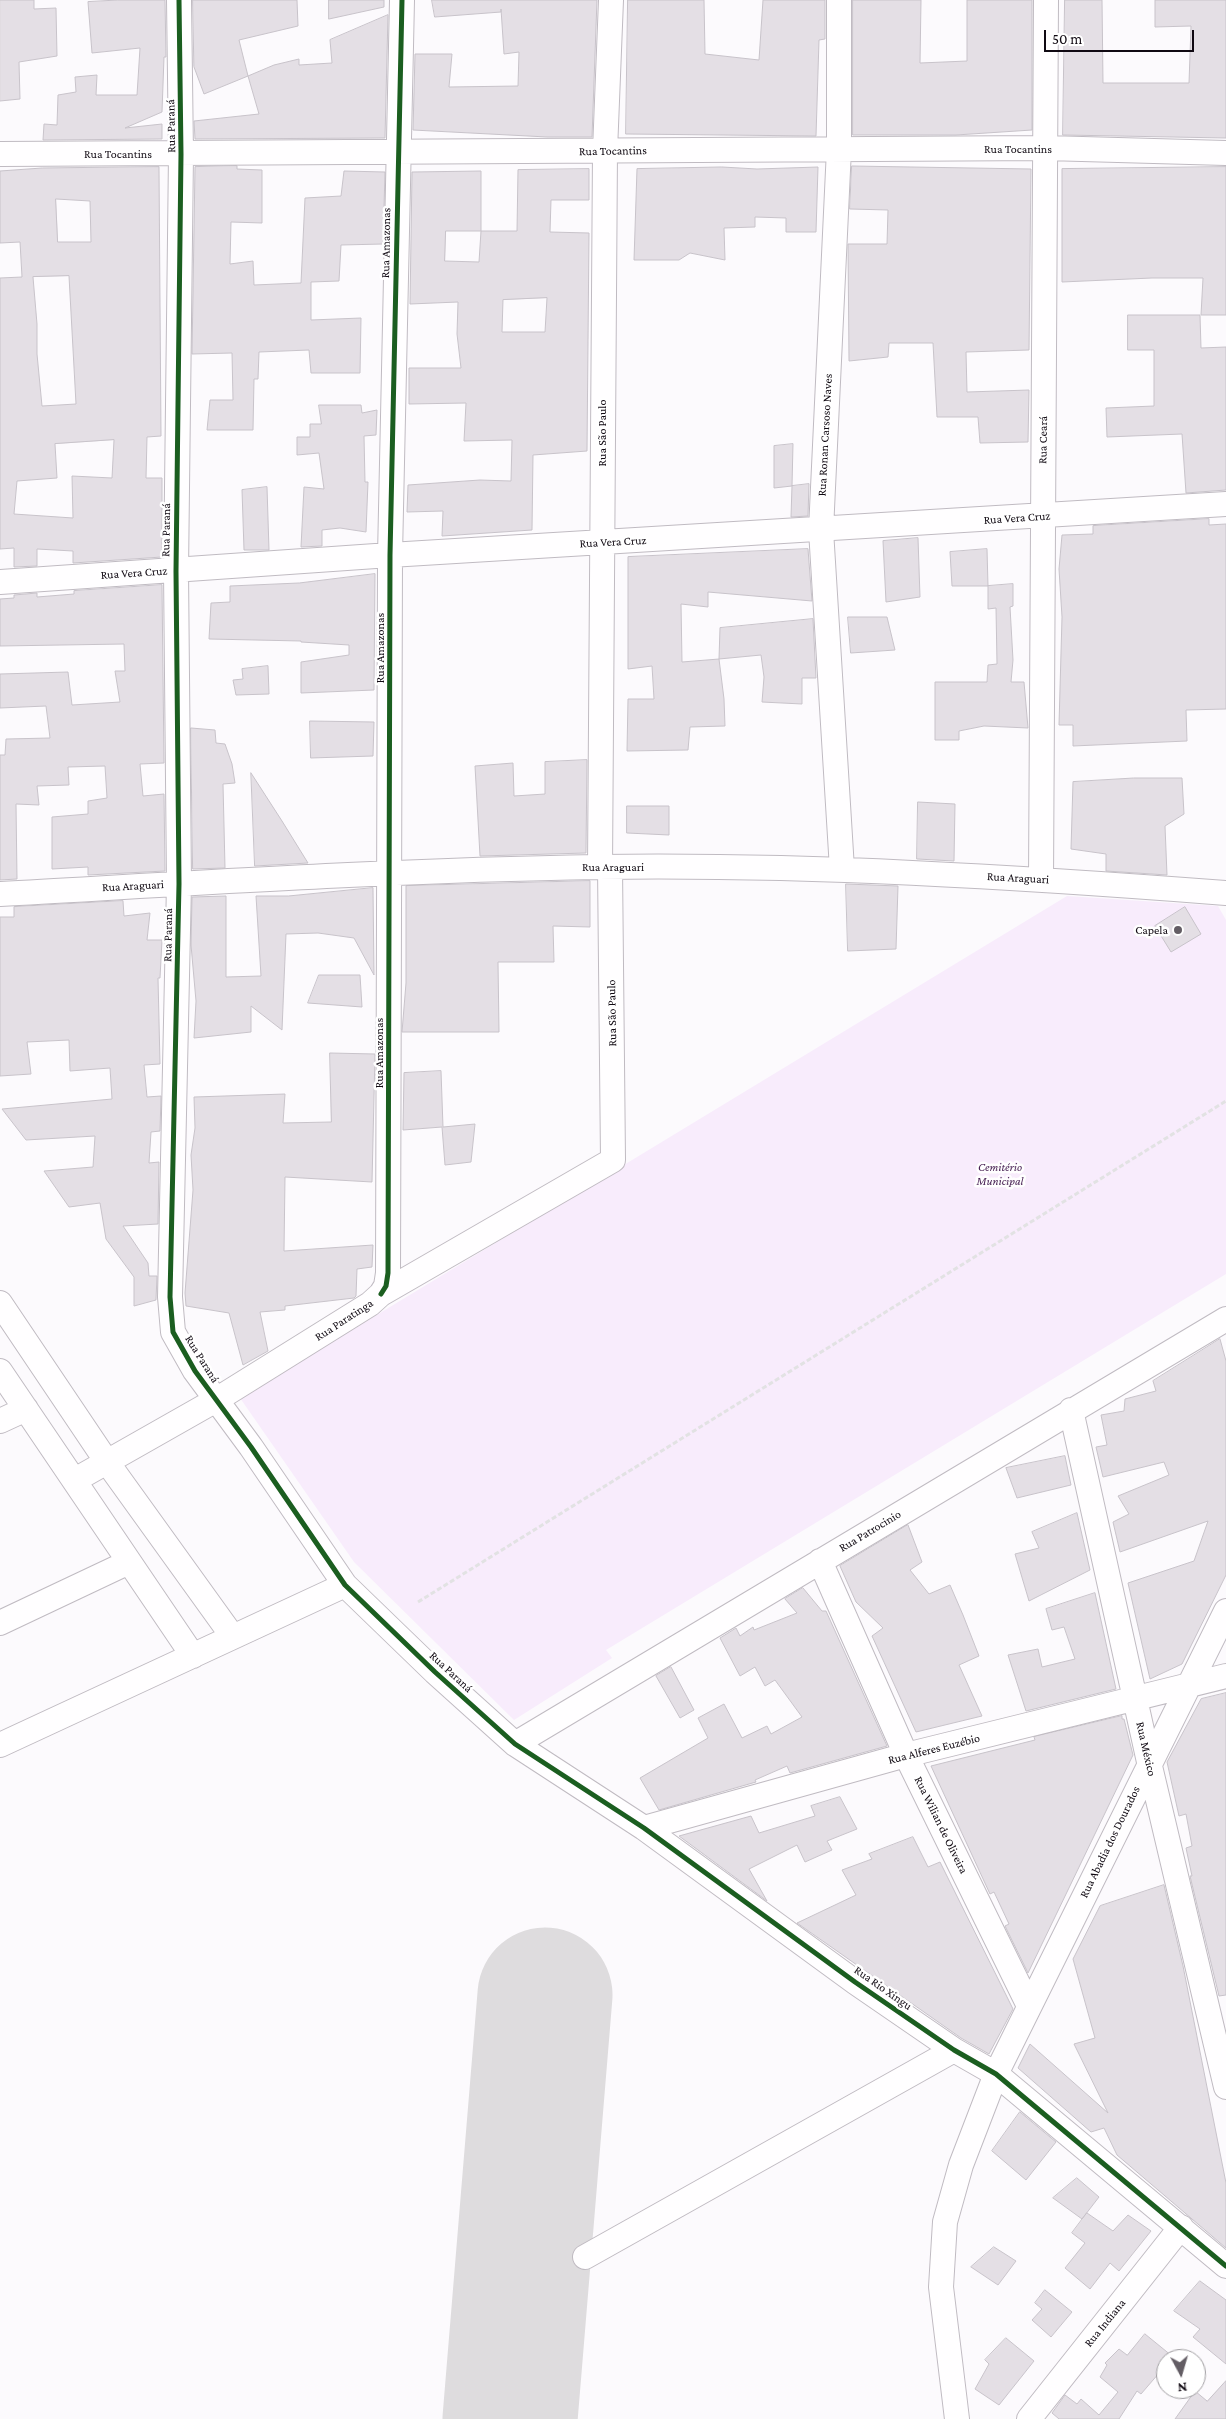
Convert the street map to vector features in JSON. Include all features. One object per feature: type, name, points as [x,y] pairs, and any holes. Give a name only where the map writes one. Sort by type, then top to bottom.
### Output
[{"type":"street","name":"Rua Paraná","points":[[179,0],[181,154],[176,571],[179,884],[171,1318],[173,1332],[195,1371],[251,1446],[345,1584],[435,1672],[515,1744]]},
{"type":"street","name":"Rua Amazonas","points":[[381,1294],[386,1286],[388,1273],[390,555],[402,0]]},
{"type":"street","name":"Rua São Paulo","points":[[611,0],[604,151],[601,543],[605,867],[613,1160]]},
{"type":"street","name":"Rua Ronan Carsoso Naves","points":[[839,0],[839,149],[821,530],[842,869]]},
{"type":"street","name":"Rua Ceará","points":[[1041,879],[1046,0]]},
{"type":"street","name":"Rua Tocantins","points":[[0,154],[398,154],[1046,148],[1226,152]]},
{"type":"street","name":"Rua Vera Cruz","points":[[0,582],[390,555],[1226,504]]},
{"type":"street","name":"Rua Araguari","points":[[0,894],[390,873],[605,867],[842,869],[1041,879],[1226,893]]},
{"type":"street","name":"Rua Paratinga","points":[[75,1480],[216,1400],[370,1304],[381,1294],[613,1160]]},
{"type":"street","points":[[0,1302],[107,1462],[233,1637]]},
{"type":"street","name":"Rua Patrocinio","points":[[515,1744],[1226,1319]]},
{"type":"street","points":[[0,1371],[193,1656]]},
{"type":"street","points":[[0,1420],[26,1409]]},
{"type":"street","name":"Rua México","points":[[1071,1410],[1149,1762],[1225,2072]]},
{"type":"street","name":"Rua Wilian de Oliveira","points":[[820,1561],[906,1755],[1029,2006]]},
{"type":"street","points":[[0,1623],[129,1562]]},
{"type":"street","points":[[0,1746],[345,1584]]},
{"type":"street","name":"Rua Abadia dos Dourados","points":[[957,2419],[940,2287],[945,2222],[961,2165],[996,2074],[1149,1762],[1190,1685],[1226,1611]]},
{"type":"street","name":"Rua Alferes Euzébio","points":[[644,1828],[906,1755],[1226,1676]]},
{"type":"street","name":"Rua Rio Xingu","points":[[515,1744],[644,1828],[855,1982],[954,2050],[996,2074],[1226,2266]]},
{"type":"street","points":[[585,2256],[954,2050]]},
{"type":"street","name":"Rua Indiana","points":[[1028,2419],[1182,2228]]},
{"type":"path","points":[[418,1602],[1226,1101]]},
{"type":"green space","name":"Cemitério Municipal","points":[[1067,896],[1218,906],[1226,920],[1226,1274],[606,1650],[612,1658],[514,1720],[354,1562],[240,1398]]},
{"type":"building","points":[[0,0],[34,0],[34,9],[56,8],[57,56],[19,62],[20,99],[0,101]]},
{"type":"building","points":[[165,0],[166,57],[164,57],[162,112],[125,128],[162,124],[162,139],[43,140],[44,124],[57,125],[58,95],[76,92],[75,77],[97,75],[96,95],[137,95],[140,48],[92,53],[88,2]]},
{"type":"building","points":[[193,0],[297,0],[298,26],[239,40],[248,76],[204,94],[194,67]]},
{"type":"building","points":[[329,0],[384,0],[384,7],[329,19]]},
{"type":"building","points":[[432,0],[597,0],[592,137],[547,137],[413,130],[415,54],[452,54],[449,87],[518,86],[519,52],[504,54],[501,9],[501,12],[435,17]]},
{"type":"building","points":[[628,0],[704,0],[705,54],[759,60],[763,0],[825,0],[825,39],[819,40],[816,136],[626,134]]},
{"type":"building","points":[[853,0],[921,0],[920,63],[967,61],[967,0],[1032,0],[1032,130],[956,135],[853,135]]},
{"type":"building","points":[[1065,0],[1102,0],[1103,83],[1189,83],[1191,26],[1155,27],[1155,0],[1226,0],[1226,138],[1063,135]]},
{"type":"building","points":[[388,15],[385,138],[195,139],[194,121],[259,114],[248,76],[274,65],[299,59],[299,65],[332,63],[330,40]]},
{"type":"building","points":[[237,166],[237,169],[262,170],[262,223],[231,222],[230,264],[253,261],[254,285],[301,283],[305,198],[341,196],[344,171],[385,172],[383,244],[341,245],[339,281],[311,282],[311,320],[361,318],[360,373],[311,373],[309,350],[259,352],[258,379],[254,379],[253,430],[207,430],[210,400],[233,400],[232,353],[192,354],[195,167]]},
{"type":"building","points":[[852,166],[1031,169],[1029,350],[966,352],[967,392],[1029,390],[1028,442],[980,443],[978,417],[937,417],[933,343],[889,343],[888,357],[849,361],[848,244],[887,244],[888,210],[850,209]]},
{"type":"building","points":[[159,167],[161,436],[147,437],[146,478],[162,478],[162,557],[73,563],[73,551],[37,549],[37,566],[14,567],[14,548],[0,549],[0,278],[22,277],[20,242],[0,243],[0,171],[42,168]],"holes":[[[56,199],[90,201],[91,242],[58,242]],[[69,276],[76,404],[42,406],[33,277]],[[114,440],[112,478],[72,476],[73,518],[14,514],[17,481],[57,478],[55,444]]]},
{"type":"building","points":[[722,167],[757,169],[818,167],[816,232],[786,232],[786,218],[755,217],[755,227],[724,228],[725,260],[690,253],[679,260],[634,260],[637,169]]},
{"type":"building","points":[[1226,167],[1226,315],[1201,315],[1203,278],[1062,282],[1062,169]]},
{"type":"building","points":[[589,169],[589,200],[551,200],[550,232],[589,233],[587,451],[533,455],[532,530],[442,536],[443,511],[407,512],[408,485],[480,480],[511,481],[512,440],[464,441],[466,403],[409,404],[409,368],[461,368],[457,334],[458,302],[410,304],[412,172],[481,171],[481,231],[517,231],[518,170]],"holes":[[[446,231],[481,231],[479,262],[445,261]],[[547,298],[545,332],[502,332],[503,300]]]},
{"type":"building","points":[[1128,315],[1200,315],[1201,348],[1226,347],[1226,490],[1186,493],[1182,434],[1107,437],[1106,408],[1154,406],[1154,350],[1128,350]]},
{"type":"building","points":[[319,405],[361,405],[362,413],[377,410],[376,435],[364,436],[365,482],[368,482],[366,532],[340,528],[322,530],[322,546],[301,547],[304,487],[324,489],[319,453],[297,455],[297,437],[310,437],[310,424],[321,424]]},
{"type":"building","points":[[793,444],[792,486],[774,488],[774,446]]},
{"type":"building","points":[[809,484],[808,516],[791,517],[792,486]]},
{"type":"building","points":[[267,487],[269,550],[244,550],[242,490]]},
{"type":"building","points":[[1209,519],[1209,525],[1226,524],[1226,709],[1186,710],[1187,741],[1073,746],[1073,725],[1059,725],[1062,617],[1059,569],[1062,535],[1093,534],[1093,526]]},
{"type":"building","points":[[918,538],[920,597],[886,602],[883,541]]},
{"type":"building","points":[[808,549],[812,601],[708,592],[708,607],[681,604],[682,662],[719,659],[725,726],[690,727],[688,750],[627,751],[628,699],[654,699],[652,666],[628,669],[628,557]]},
{"type":"building","points":[[987,549],[988,586],[952,586],[950,552]]},
{"type":"building","points":[[375,574],[374,690],[301,693],[301,662],[349,655],[349,645],[301,641],[209,639],[211,603],[230,602],[230,586],[299,583]]},
{"type":"building","points":[[1013,584],[1013,606],[1010,607],[1013,660],[1011,682],[1024,682],[1028,728],[984,726],[959,731],[959,740],[935,740],[935,682],[987,682],[988,665],[997,664],[996,608],[988,609],[988,586]]},
{"type":"building","points":[[162,585],[164,763],[140,764],[143,796],[164,794],[165,871],[88,875],[88,867],[52,869],[52,817],[88,814],[88,801],[107,798],[105,766],[68,767],[69,785],[37,786],[39,805],[16,804],[17,879],[0,880],[0,755],[5,755],[6,739],[50,738],[46,706],[0,708],[0,674],[68,672],[72,705],[120,702],[115,671],[125,671],[124,644],[0,646],[0,599],[14,598],[14,595],[37,593],[37,597],[74,594],[74,591]]},
{"type":"building","points":[[848,617],[887,617],[895,650],[851,653]]},
{"type":"building","points":[[813,619],[816,678],[802,678],[802,704],[762,702],[764,677],[761,655],[719,659],[720,628]]},
{"type":"building","points":[[268,666],[269,694],[236,695],[233,680],[243,679],[242,669]]},
{"type":"building","points":[[310,721],[374,722],[373,756],[311,758]]},
{"type":"building","points":[[191,728],[215,730],[216,743],[225,744],[232,764],[235,783],[223,784],[225,868],[193,869]]},
{"type":"building","points":[[587,760],[586,853],[480,856],[475,766],[513,763],[514,796],[545,794],[545,762]]},
{"type":"building","points":[[251,773],[282,821],[308,863],[255,866]]},
{"type":"building","points":[[1134,778],[1182,778],[1184,814],[1165,826],[1167,875],[1106,871],[1106,854],[1071,849],[1073,782]]},
{"type":"building","points":[[918,802],[955,804],[954,861],[917,859]]},
{"type":"building","points":[[627,806],[669,806],[669,835],[627,833]]},
{"type":"building","points":[[590,881],[590,927],[553,926],[554,962],[498,962],[499,1032],[402,1032],[406,983],[406,886]]},
{"type":"building","points":[[846,884],[898,886],[896,949],[848,951]]},
{"type":"building","points":[[373,888],[374,975],[354,938],[318,933],[286,934],[282,1030],[251,1006],[251,1032],[194,1038],[196,1001],[191,945],[192,897],[226,896],[226,977],[261,976],[256,896],[288,896]]},
{"type":"building","points":[[123,901],[124,916],[150,913],[147,940],[162,940],[160,978],[158,978],[160,1064],[144,1065],[147,1097],[161,1096],[160,1131],[151,1132],[149,1163],[159,1162],[158,1224],[123,1226],[148,1263],[149,1276],[157,1276],[156,1300],[134,1306],[134,1277],[106,1239],[100,1203],[69,1207],[44,1171],[93,1167],[95,1136],[26,1140],[2,1109],[112,1099],[110,1068],[70,1071],[69,1040],[27,1042],[31,1074],[0,1076],[0,917],[14,917],[14,907]]},
{"type":"building","name":"Capela","points":[[1185,907],[1201,934],[1171,952],[1155,926]]},
{"type":"building","points":[[319,975],[360,975],[362,1007],[308,1003]]},
{"type":"building","points":[[330,1053],[375,1054],[372,1182],[285,1177],[284,1251],[373,1245],[372,1267],[357,1269],[356,1296],[354,1298],[285,1306],[285,1310],[260,1312],[268,1351],[243,1365],[229,1313],[186,1306],[185,1293],[193,1190],[191,1155],[195,1128],[194,1097],[285,1094],[283,1123],[331,1122]]},
{"type":"building","points":[[441,1071],[443,1127],[475,1124],[471,1162],[445,1165],[442,1127],[403,1130],[404,1073]]},
{"type":"building","points":[[1220,1339],[1226,1361],[1226,1575],[1182,1664],[1150,1679],[1128,1583],[1194,1561],[1208,1521],[1120,1552],[1113,1522],[1129,1514],[1118,1496],[1169,1475],[1164,1462],[1103,1477],[1096,1447],[1107,1445],[1101,1415],[1124,1411],[1125,1399],[1156,1391],[1153,1381]]},
{"type":"building","points":[[1065,1456],[1071,1485],[1017,1498],[1006,1468]]},
{"type":"building","points":[[1077,1513],[1090,1570],[1029,1601],[1015,1554],[1039,1548],[1032,1532]]},
{"type":"building","points":[[908,1525],[922,1562],[910,1570],[929,1594],[950,1585],[979,1656],[959,1665],[982,1716],[916,1732],[872,1636],[883,1628],[856,1602],[840,1566]]},
{"type":"building","points":[[803,1588],[822,1611],[826,1611],[887,1746],[790,1773],[787,1766],[755,1780],[756,1782],[659,1810],[640,1778],[708,1738],[698,1718],[724,1704],[742,1738],[767,1726],[771,1734],[802,1717],[775,1680],[765,1686],[755,1667],[740,1676],[720,1638],[736,1628],[740,1636],[753,1627],[754,1630],[797,1613],[785,1599]]},
{"type":"building","points":[[1095,1593],[1116,1689],[1026,1711],[1008,1655],[1038,1649],[1042,1667],[1075,1659],[1064,1627],[1052,1630],[1046,1609]]},
{"type":"building","points":[[671,1667],[694,1710],[680,1718],[656,1676]]},
{"type":"building","points":[[1226,1693],[1226,1995],[1219,1996],[1190,1876],[1192,1876],[1186,1848],[1192,1846],[1186,1814],[1179,1816],[1167,1762],[1201,1699]]},
{"type":"building","points":[[1122,1716],[1133,1755],[1028,1973],[1005,1926],[1009,1924],[994,1892],[990,1894],[931,1766],[1035,1740],[1034,1737]]},
{"type":"building","points":[[840,1797],[857,1829],[827,1841],[832,1850],[805,1862],[797,1845],[749,1869],[767,1901],[679,1836],[751,1816],[759,1833],[815,1816],[811,1806]]},
{"type":"building","points":[[913,1837],[928,1867],[940,1862],[1013,2009],[989,2054],[961,2038],[797,1923],[856,1895],[842,1870],[872,1859],[869,1854]]},
{"type":"building","points":[[1164,1885],[1183,1966],[1226,2183],[1226,2248],[1117,2155],[1104,2128],[1091,2132],[1018,2068],[1030,2044],[1108,2113],[1074,2044],[1095,2038],[1073,1959],[1100,1906]]},
{"type":"building","points":[[1020,2112],[1056,2142],[1026,2180],[992,2151]]},
{"type":"building","points":[[1077,2178],[1099,2197],[1082,2219],[1053,2198]]},
{"type":"building","points":[[1087,2213],[1113,2231],[1128,2215],[1151,2231],[1119,2271],[1110,2263],[1090,2289],[1065,2268],[1085,2243],[1072,2233]]},
{"type":"building","points":[[994,2247],[1016,2261],[998,2285],[971,2267]]},
{"type":"building","points":[[1200,2281],[1226,2300],[1226,2364],[1193,2337],[1200,2329],[1174,2311]]},
{"type":"building","points":[[1045,2290],[1072,2312],[1051,2337],[1032,2320],[1042,2309],[1035,2303]]},
{"type":"building","points":[[1145,2334],[1163,2349],[1156,2349],[1156,2377],[1141,2394],[1137,2391],[1119,2419],[1059,2419],[1052,2413],[1065,2395],[1077,2404],[1081,2399],[1099,2415],[1118,2392],[1100,2377],[1107,2365],[1105,2363],[1119,2349],[1127,2355]]},
{"type":"building","points":[[1006,2338],[1034,2361],[999,2405],[975,2389],[989,2364],[985,2360]]},
{"type":"building","points":[[1226,2381],[1226,2419],[1175,2419],[1189,2399],[1205,2399],[1207,2401]]},
{"type":"runway","points":[[510,2419],[545,1995]]},
{"type":"cycle path","points":[[179,0],[181,154],[176,571],[179,884],[170,1297],[173,1332],[195,1371],[251,1447],[345,1585],[435,1672],[515,1744],[644,1828],[855,1982],[954,2050],[996,2074],[1226,2266]]},
{"type":"cycle path","points":[[381,1294],[386,1286],[388,1273],[390,555],[402,0]]},
{"type":"place","name":"Capela","points":[[1178,930]]}]
